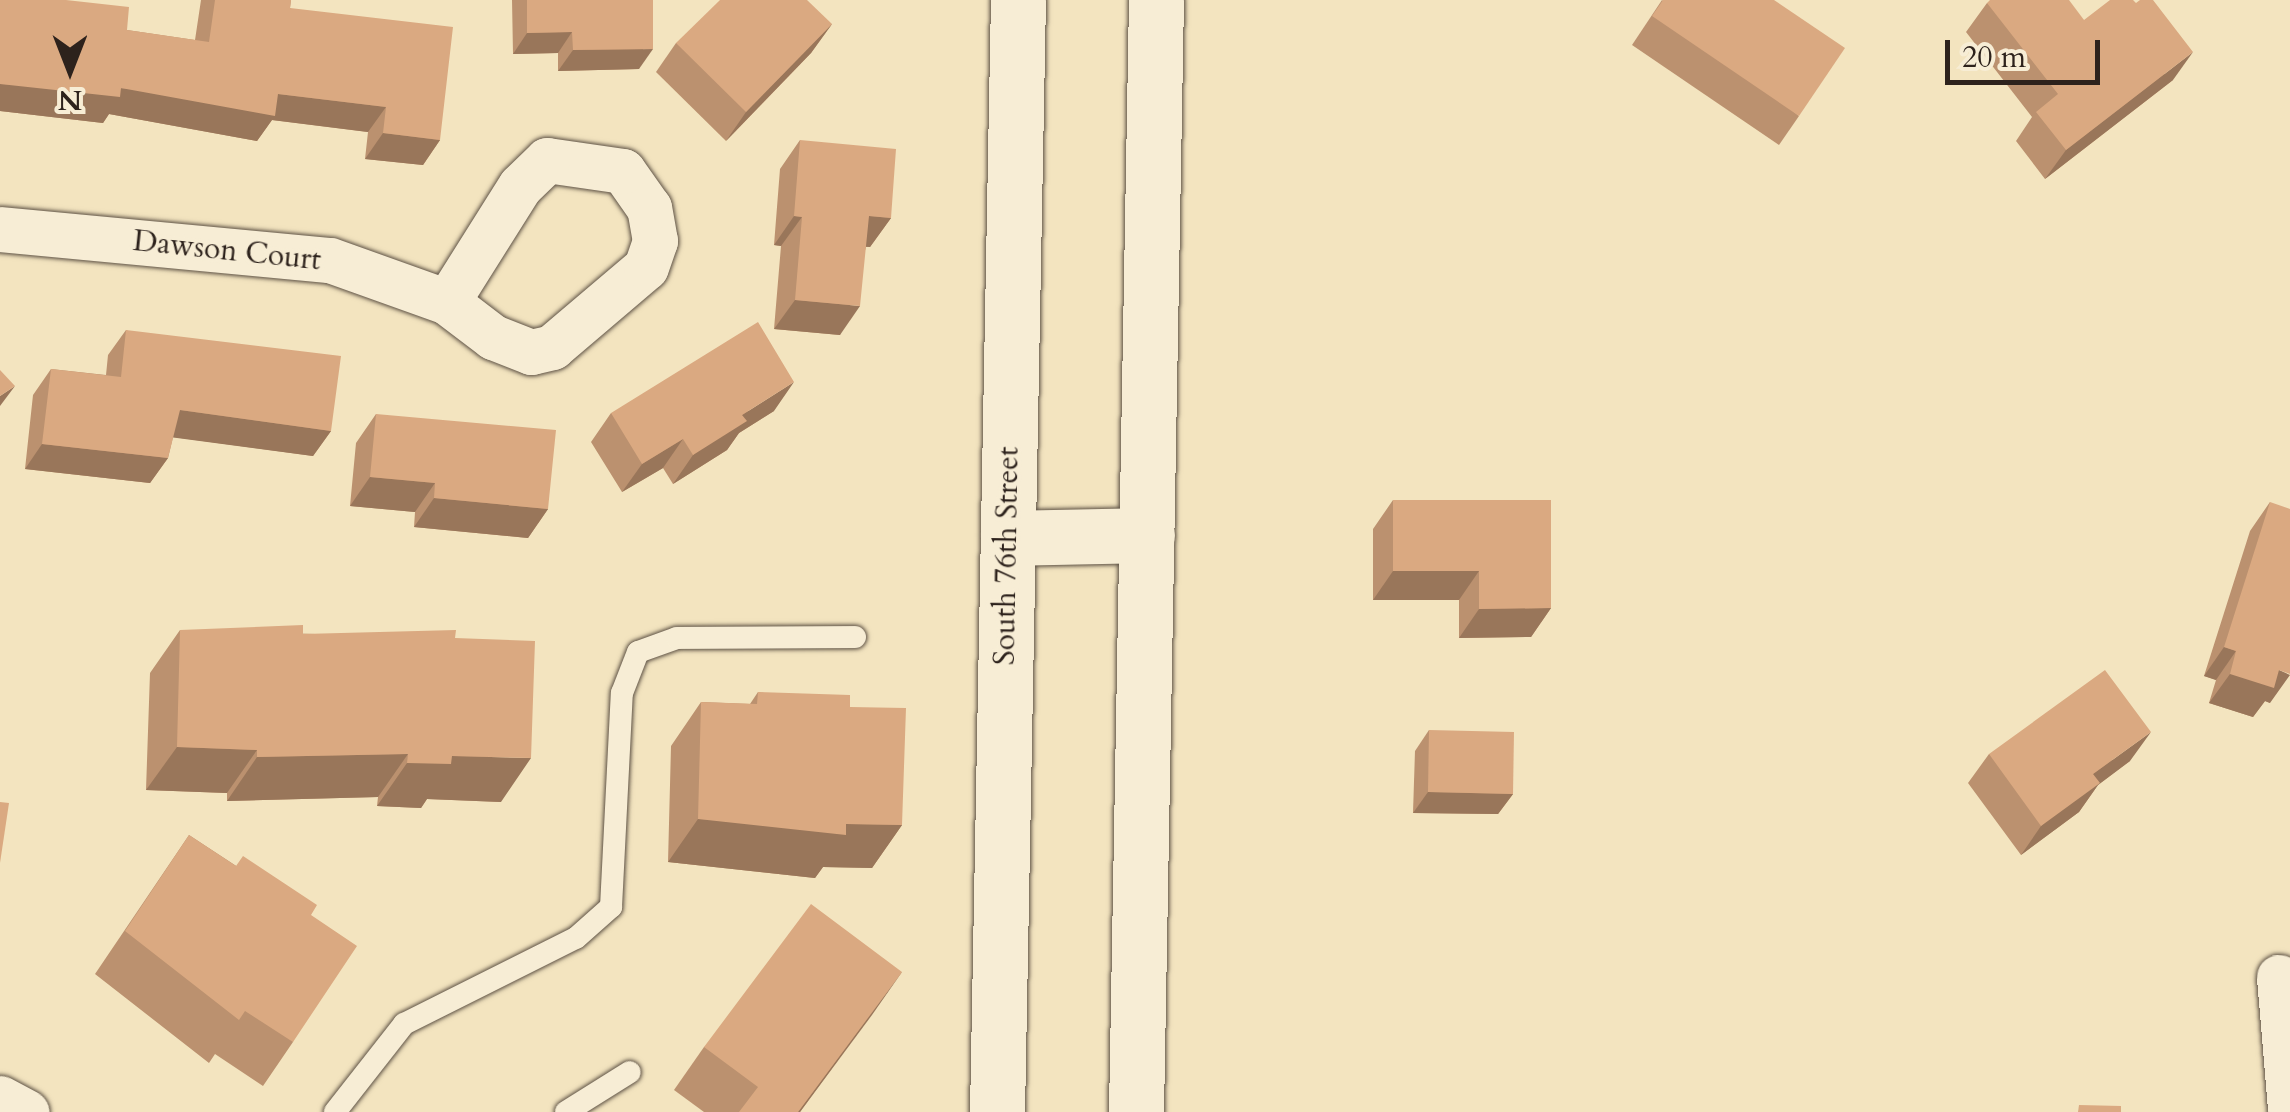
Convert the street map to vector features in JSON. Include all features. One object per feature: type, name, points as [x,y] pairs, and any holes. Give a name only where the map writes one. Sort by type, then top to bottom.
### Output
[{"type":"main road","name":"South 76th Street","points":[[997,1112],[1018,0]]},
{"type":"main road","points":[[1136,1112],[1156,0]]},
{"type":"main road","points":[[1008,538],[1146,534]]},
{"type":"street","name":"Dawson Court","points":[[0,229],[330,260],[447,302],[511,346],[552,348],[646,267],[655,241],[649,208],[623,170],[547,160],[520,186],[447,302]]},
{"type":"street","points":[[2278,978],[2290,1109]]},
{"type":"street","points":[[0,1098],[26,1112]]},
{"type":"lane","points":[[335,1112],[404,1024],[576,938],[611,907],[622,693],[638,652],[677,638],[855,637]]},
{"type":"lane","points":[[566,1112],[630,1072]]},
{"type":"building","points":[[0,0],[66,0],[129,7],[127,30],[209,42],[215,0],[291,0],[290,8],[453,27],[440,140],[383,133],[386,107],[278,94],[275,116],[121,88],[120,97],[0,84]]},
{"type":"building","points":[[527,0],[653,0],[653,49],[573,50],[572,32],[527,33]]},
{"type":"building","points":[[720,0],[807,0],[832,24],[746,112],[676,43]]},
{"type":"building","points":[[1663,0],[1774,0],[1845,48],[1799,116],[1652,16]]},
{"type":"building","points":[[2069,0],[2084,20],[2110,0],[2153,0],[2193,52],[2066,150],[2036,112],[2058,94],[1987,3]]},
{"type":"building","points":[[800,140],[896,149],[891,218],[869,216],[860,306],[795,300],[802,217],[794,216]]},
{"type":"building","points":[[758,322],[794,382],[742,415],[747,421],[693,455],[683,439],[642,464],[611,413]]},
{"type":"building","points":[[126,330],[341,356],[331,431],[180,410],[168,458],[42,444],[51,369],[121,377]]},
{"type":"building","points":[[0,370],[15,386],[0,396]]},
{"type":"building","points":[[376,414],[556,430],[548,509],[434,498],[435,483],[370,477]]},
{"type":"building","points":[[1393,500],[1551,500],[1551,608],[1479,609],[1479,571],[1393,571]]},
{"type":"building","points":[[2270,502],[2290,509],[2290,674],[2279,670],[2274,688],[2230,674],[2236,651],[2224,647]]},
{"type":"building","points":[[303,625],[303,634],[456,630],[455,638],[535,641],[531,758],[452,756],[451,764],[407,763],[408,754],[257,757],[257,750],[177,747],[180,630]]},
{"type":"building","points":[[2105,670],[2151,732],[2093,774],[2100,783],[2041,826],[1989,754]]},
{"type":"building","points":[[758,692],[850,695],[850,707],[906,708],[902,825],[846,824],[846,835],[698,819],[701,702],[757,704]]},
{"type":"building","points":[[1429,730],[1514,732],[1513,794],[1428,792]]},
{"type":"building","points":[[0,802],[9,803],[0,863]]},
{"type":"building","points":[[189,835],[236,866],[243,856],[317,905],[311,915],[357,946],[293,1042],[245,1011],[239,1020],[125,931]]},
{"type":"building","points":[[811,904],[902,972],[798,1112],[739,1112],[758,1087],[704,1047]]},
{"type":"building","points":[[2079,1105],[2121,1106],[2121,1112],[2078,1112]]}]
